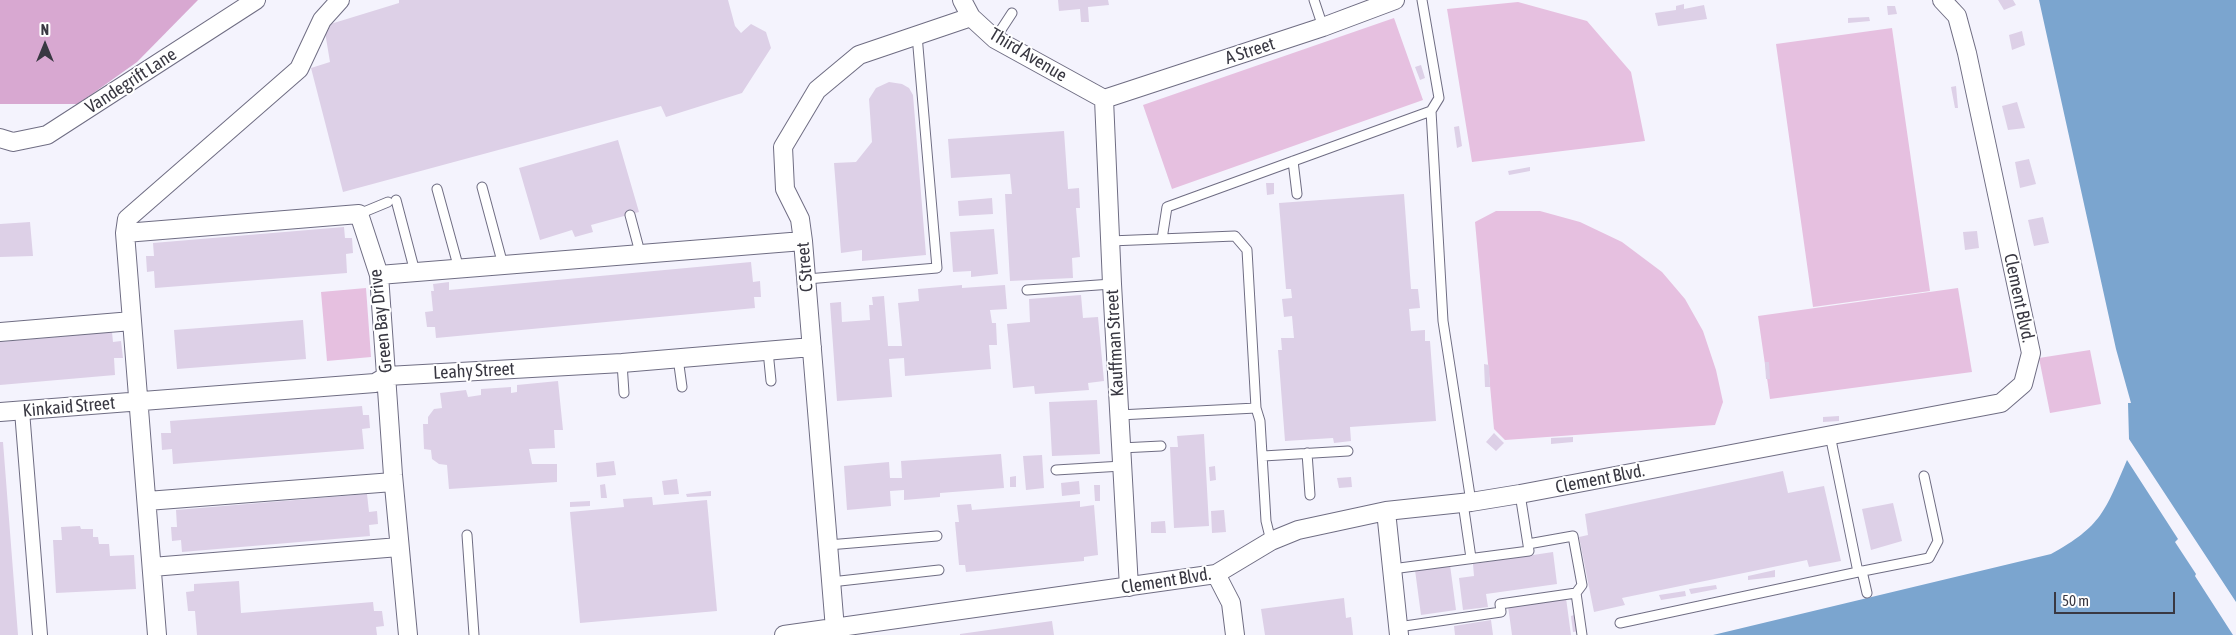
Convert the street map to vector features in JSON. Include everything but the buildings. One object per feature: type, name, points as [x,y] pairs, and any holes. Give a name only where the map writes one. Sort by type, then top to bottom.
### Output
[{"type":"street","name":"Vandegrift Lane","points":[[0,138],[13,142],[47,135],[256,0]]},
{"type":"street","points":[[157,635],[125,233],[127,219],[299,69],[322,20],[340,0]]},
{"type":"street","name":"Third Avenue","points":[[962,0],[971,17],[995,39],[1104,99]]},
{"type":"street","name":"A Street","points":[[1104,99],[1323,27],[1394,0]]},
{"type":"street","name":"Clement Blvd.","points":[[784,635],[1216,574],[1271,541],[1298,530],[1386,511],[1467,503],[1520,494],[2001,403],[2023,384],[2031,353],[1967,53],[1957,16],[1942,0]]},
{"type":"street","name":"C Street","points":[[835,629],[803,241],[800,219],[785,189],[783,147],[817,90],[859,55],[971,17]]},
{"type":"street","name":"Kauffman Street","points":[[1104,99],[1129,587]]},
{"type":"street","points":[[125,233],[359,214]]},
{"type":"street","name":"Green Bay Drive","points":[[359,214],[379,275],[393,482],[408,635]]},
{"type":"street","points":[[379,275],[803,241]]},
{"type":"street","points":[[0,332],[132,321]]},
{"type":"street","name":"Leahy Street","points":[[138,401],[375,383],[387,376],[622,363],[812,347]]},
{"type":"street","name":"Kinkaid Street","points":[[0,412],[138,401]]},
{"type":"street","points":[[22,411],[40,635]]},
{"type":"street","points":[[147,502],[393,482]]},
{"type":"street","points":[[1386,511],[1399,631]]},
{"type":"street","points":[[152,567],[399,547]]},
{"type":"street","points":[[1216,574],[1231,603],[1235,635]]},
{"type":"lane","points":[[1314,0],[1323,27]]},
{"type":"lane","points":[[1422,0],[1439,98],[1431,111],[1443,321],[1467,503],[1470,558]]},
{"type":"lane","points":[[995,39],[1012,13]]},
{"type":"lane","points":[[806,279],[937,268],[917,35]]},
{"type":"lane","points":[[1162,239],[1167,207],[1431,111]]},
{"type":"lane","points":[[1293,161],[1297,194]]},
{"type":"lane","points":[[482,187],[503,265]]},
{"type":"lane","points":[[437,189],[459,268]]},
{"type":"lane","points":[[359,214],[392,201],[415,272]]},
{"type":"lane","points":[[630,215],[638,246],[637,254]]},
{"type":"lane","points":[[1110,241],[1235,236],[1247,250],[1256,408],[1260,421],[1266,521],[1271,541]]},
{"type":"lane","points":[[1027,290],[1112,284]]},
{"type":"lane","points":[[768,351],[771,381]]},
{"type":"lane","points":[[678,358],[682,387]]},
{"type":"lane","points":[[622,363],[624,392]]},
{"type":"lane","points":[[1119,415],[1256,408]]},
{"type":"lane","points":[[1830,435],[1860,572],[1867,593]]},
{"type":"lane","points":[[1121,448],[1161,446]]},
{"type":"lane","points":[[1263,456],[1348,451]]},
{"type":"lane","points":[[1307,453],[1310,495]]},
{"type":"lane","points":[[1056,470],[1122,466]]},
{"type":"lane","points":[[1620,623],[1929,558],[1938,541],[1924,476]]},
{"type":"lane","points":[[1392,569],[1529,551],[1520,494]]},
{"type":"lane","points":[[468,535],[474,635]]},
{"type":"lane","points":[[828,546],[937,536]]},
{"type":"lane","points":[[1399,631],[1501,612],[1500,604],[1576,593],[1582,585],[1573,536],[1528,544]]},
{"type":"lane","points":[[831,582],[939,570]]},
{"type":"lane","points":[[1576,593],[1582,635]]},
{"type":"shaded area","points":[[0,0],[198,0],[137,62],[78,104],[0,104]]},
{"type":"shaded area","points":[[1518,2],[1587,21],[1631,72],[1645,141],[1472,162],[1447,9]]},
{"type":"shaded area","points":[[1394,18],[1423,100],[1172,189],[1143,105]]},
{"type":"shaded area","points":[[1892,28],[1930,291],[1813,307],[1776,44]]},
{"type":"shaded area","points":[[1496,211],[1540,211],[1580,222],[1622,242],[1662,272],[1685,299],[1703,331],[1716,370],[1723,402],[1715,425],[1505,440],[1494,429],[1475,222]]},
{"type":"shaded area","points":[[366,288],[371,357],[327,361],[321,292]]},
{"type":"shaded area","points":[[1958,288],[1972,372],[1770,399],[1758,316]]},
{"type":"shaded area","points":[[2090,350],[2101,404],[2050,413],[2039,358]]},
{"type":"water","points":[[2039,0],[2236,0],[2236,602],[2129,439],[2128,403],[2131,403],[2116,349]]},
{"type":"water","points":[[2127,460],[2178,539],[2175,542],[2233,635],[1713,635],[2051,554],[2081,535],[2100,516],[2107,505]]}]
